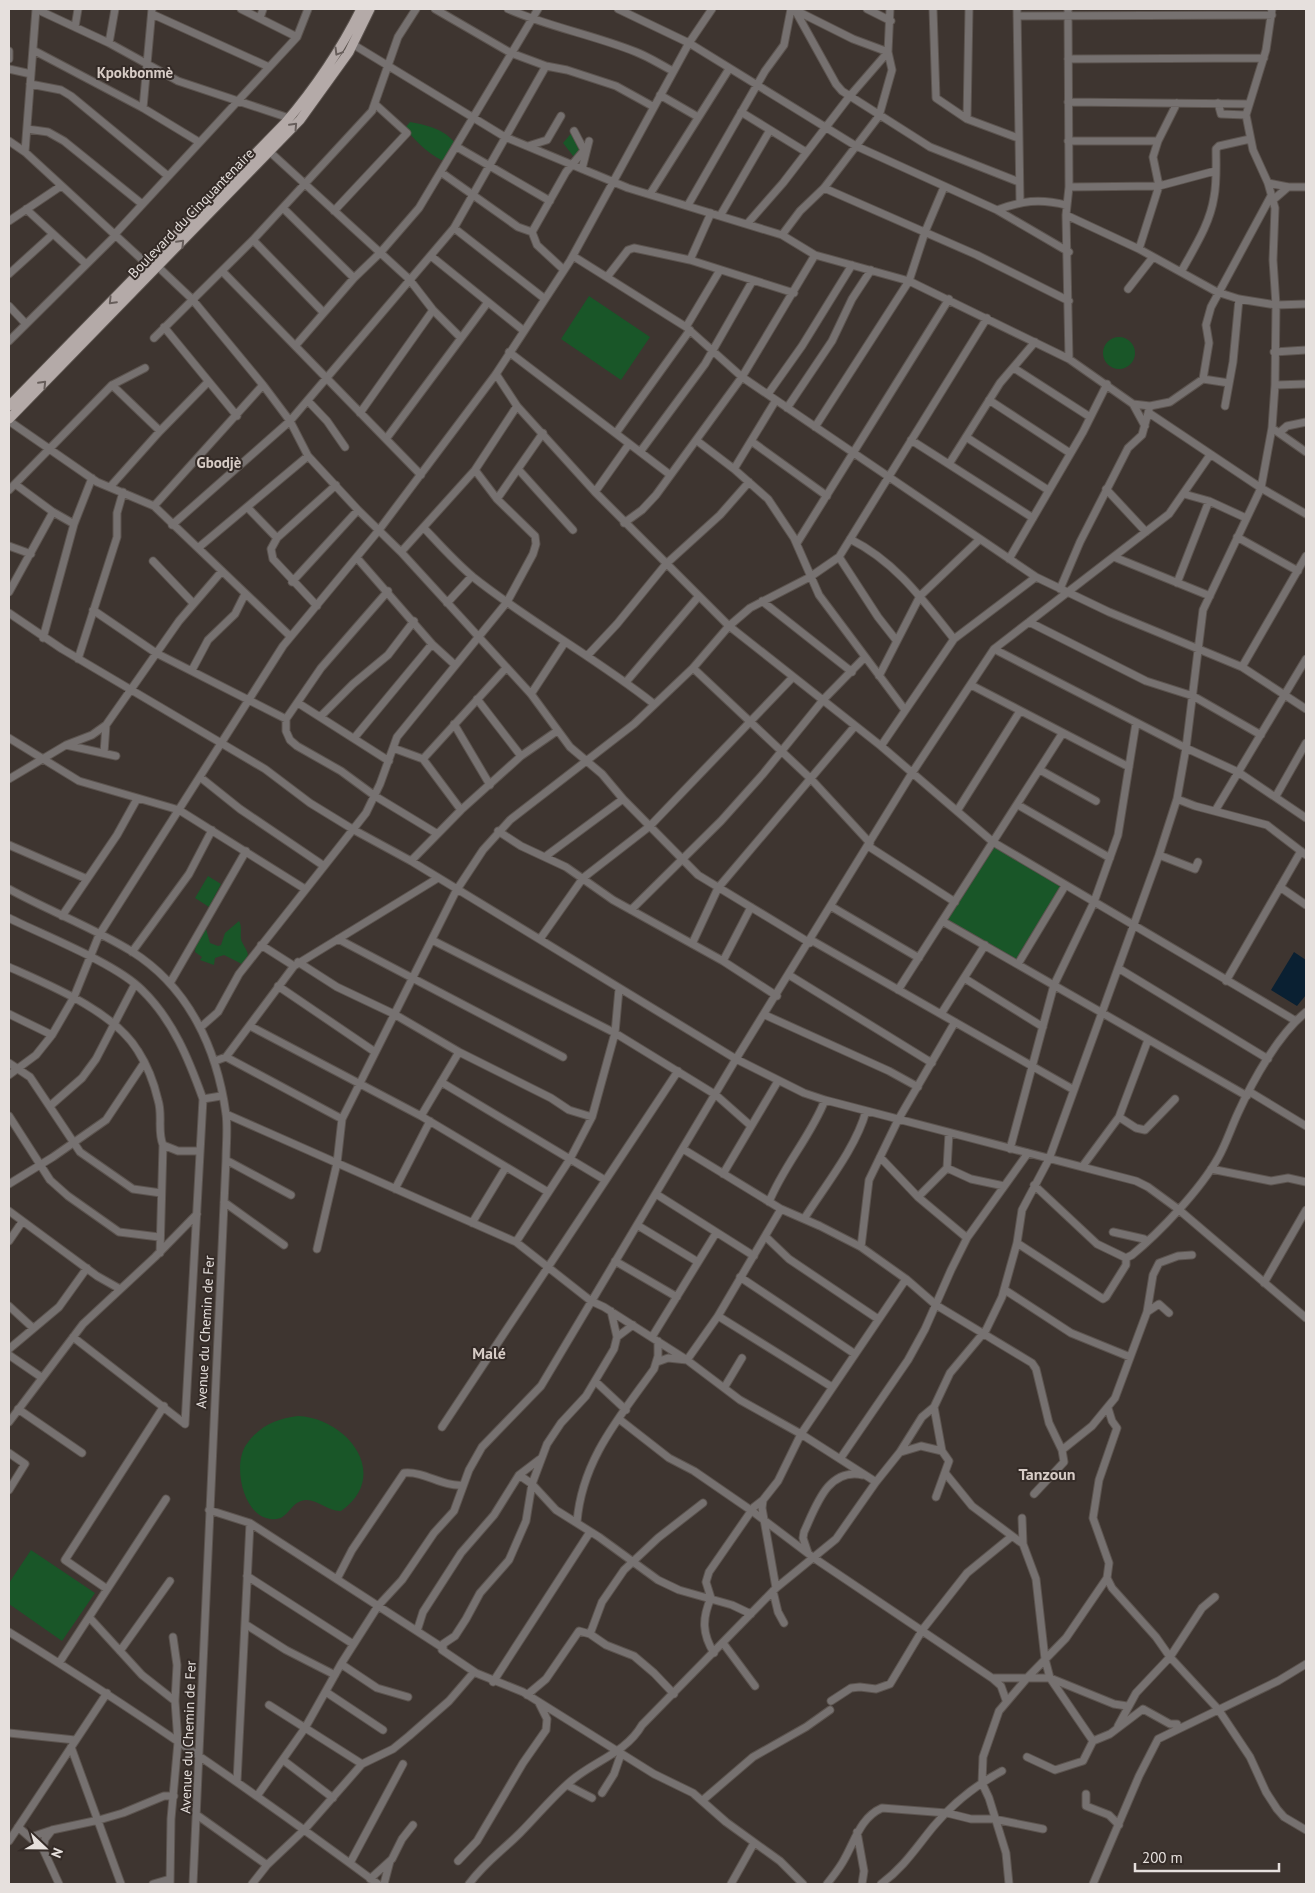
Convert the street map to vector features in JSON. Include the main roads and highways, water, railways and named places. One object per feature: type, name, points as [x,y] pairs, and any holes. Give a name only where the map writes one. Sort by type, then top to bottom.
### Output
[{"type":"main road","name":"Boulevard du Cinquantenaire","points":[[9,420],[289,118],[336,55],[361,9]]},
{"type":"main road","name":"Boulevard du Cinquantenaire","points":[[9,406],[270,152],[312,106],[354,45],[370,9]]},
{"type":"water","points":[[1294,952],[1306,960],[1306,995],[1297,1006],[1271,990]]},
{"type":"district","name":"Kpokbonmè","points":[[135,72]]},
{"type":"district","name":"Gbodjè","points":[[219,462]]},
{"type":"district","name":"Malé","points":[[489,1353]]},
{"type":"district","name":"Tanzoun","points":[[1047,1474]]}]
